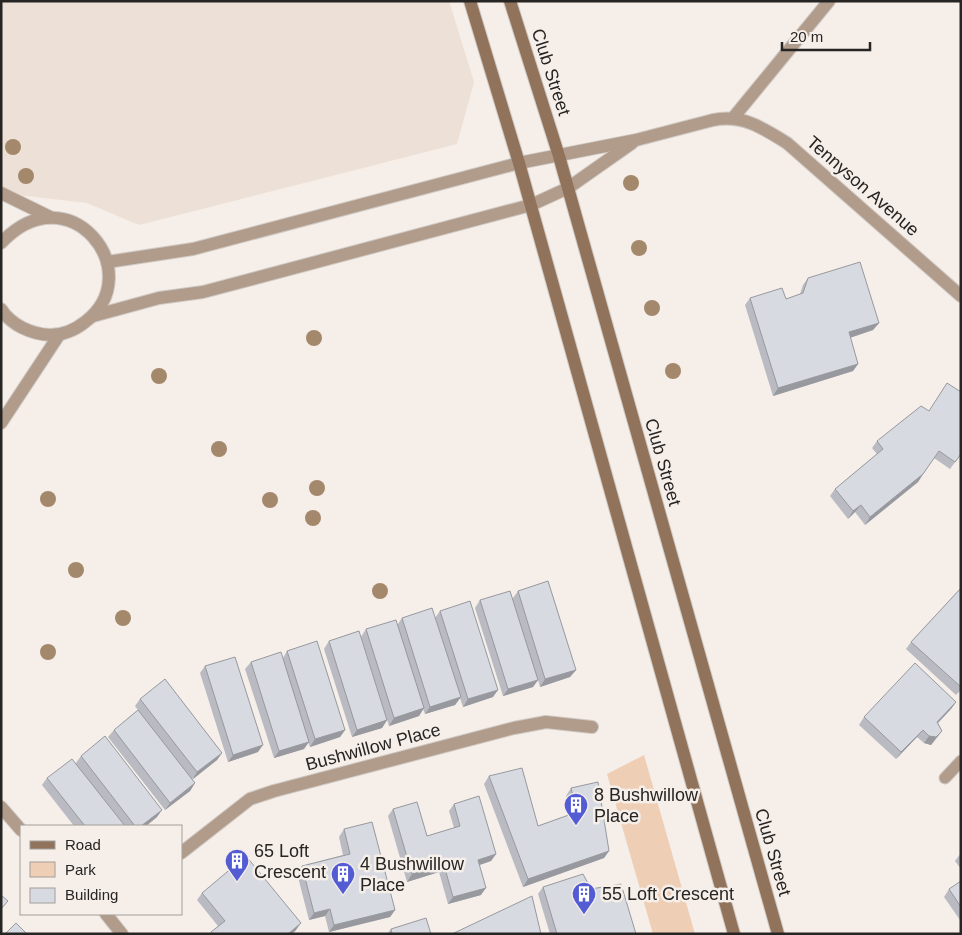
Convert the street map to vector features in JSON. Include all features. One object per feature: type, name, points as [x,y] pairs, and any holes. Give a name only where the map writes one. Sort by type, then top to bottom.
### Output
[{"type":"main road","points":[[470,1],[519,162],[734,934]]},
{"type":"main road","name":"Club Street","points":[[510,1],[559,156],[778,934]]},
{"type":"street","points":[[107,262],[193,249],[519,162],[559,156],[636,140],[713,120],[733,118],[829,1]]},
{"type":"street","name":"Tennyson Avenue","points":[[733,118],[755,124],[787,143],[961,296]]},
{"type":"street","points":[[93,316],[159,298],[203,292],[531,205],[568,188],[636,140]]},
{"type":"street","points":[[1,193],[50,217],[69,220],[87,230],[100,244],[107,262],[108,281],[104,300],[93,316],[78,328],[59,335],[40,334],[21,328],[3,316]]},
{"type":"street","points":[[1,242],[14,229],[31,220],[50,217]]},
{"type":"street","points":[[1,423],[59,335]]},
{"type":"street","name":"Bushwillow Place","points":[[182,852],[250,799],[274,790],[514,728],[546,722],[592,727]]},
{"type":"street","points":[[1,808],[20,829]]},
{"type":"street","points":[[108,915],[122,934]]},
{"type":"lane","points":[[945,778],[961,760]]},
{"type":"shaded area","points":[[1,1],[449,1],[474,82],[457,144],[139,225],[87,203],[18,195],[1,189]]},
{"type":"green space","points":[[644,755],[695,934],[653,934],[607,774]]},
{"type":"building","points":[[860,262],[879,323],[849,332],[858,364],[778,388],[750,298],[782,288],[786,299],[803,293],[808,278]]},
{"type":"building","points":[[947,383],[961,392],[961,454],[955,462],[939,451],[923,474],[870,517],[861,505],[853,511],[835,489],[883,449],[877,441],[921,406],[929,411]]},
{"type":"building","points":[[548,581],[576,670],[545,679],[518,591]]},
{"type":"building","points":[[961,588],[961,687],[911,642]]},
{"type":"building","points":[[510,591],[538,680],[508,689],[480,600]]},
{"type":"building","points":[[470,601],[498,690],[468,699],[440,611]]},
{"type":"building","points":[[432,608],[461,697],[430,707],[402,618]]},
{"type":"building","points":[[396,620],[424,708],[394,718],[366,629]]},
{"type":"building","points":[[359,631],[387,720],[357,730],[329,641]]},
{"type":"building","points":[[317,641],[345,730],[315,739],[287,651]]},
{"type":"building","points":[[281,652],[309,742],[279,751],[251,662]]},
{"type":"building","points":[[235,657],[263,745],[233,755],[205,666]]},
{"type":"building","points":[[915,663],[956,702],[937,722],[942,731],[936,737],[929,736],[923,730],[901,752],[864,717]]},
{"type":"building","points":[[165,679],[222,753],[197,772],[140,699]]},
{"type":"building","points":[[138,710],[195,783],[170,803],[114,730]]},
{"type":"building","points":[[105,736],[162,810],[142,825],[134,825],[81,756]]},
{"type":"building","points":[[72,759],[124,825],[84,825],[47,778]]},
{"type":"building","name":"8 Bushwillow Place","points":[[522,768],[538,826],[577,812],[571,788],[598,782],[609,851],[528,879],[489,776]]},
{"type":"building","points":[[479,796],[496,854],[478,860],[486,888],[453,897],[444,865],[412,874],[393,809],[417,802],[427,836],[460,826],[454,804]]},
{"type":"building","name":"4 Bushwillow Place","points":[[372,822],[395,910],[334,925],[330,909],[314,913],[302,866],[350,854],[344,829]]},
{"type":"building","name":"65 Loft Crescent","points":[[246,856],[301,923],[288,934],[212,934],[211,932],[225,921],[202,893]]},
{"type":"building","name":"55 Loft Crescent","points":[[583,874],[591,889],[621,884],[636,934],[557,934],[543,887]]},
{"type":"building","points":[[961,881],[961,907],[949,889]]},
{"type":"building","points":[[1,895],[8,901],[1,909]]},
{"type":"building","points":[[532,896],[541,934],[452,934]]},
{"type":"building","points":[[426,918],[431,934],[392,934],[391,929]]},
{"type":"building","points":[[16,923],[27,934],[5,934]]},
{"type":"place","name":"8 Bushwillow Place","points":[[576,826]]},
{"type":"place","name":"65 Loft Crescent","points":[[237,882]]},
{"type":"place","name":"4 Bushwillow Place","points":[[343,895]]},
{"type":"place","name":"55 Loft Crescent","points":[[584,915]]}]
